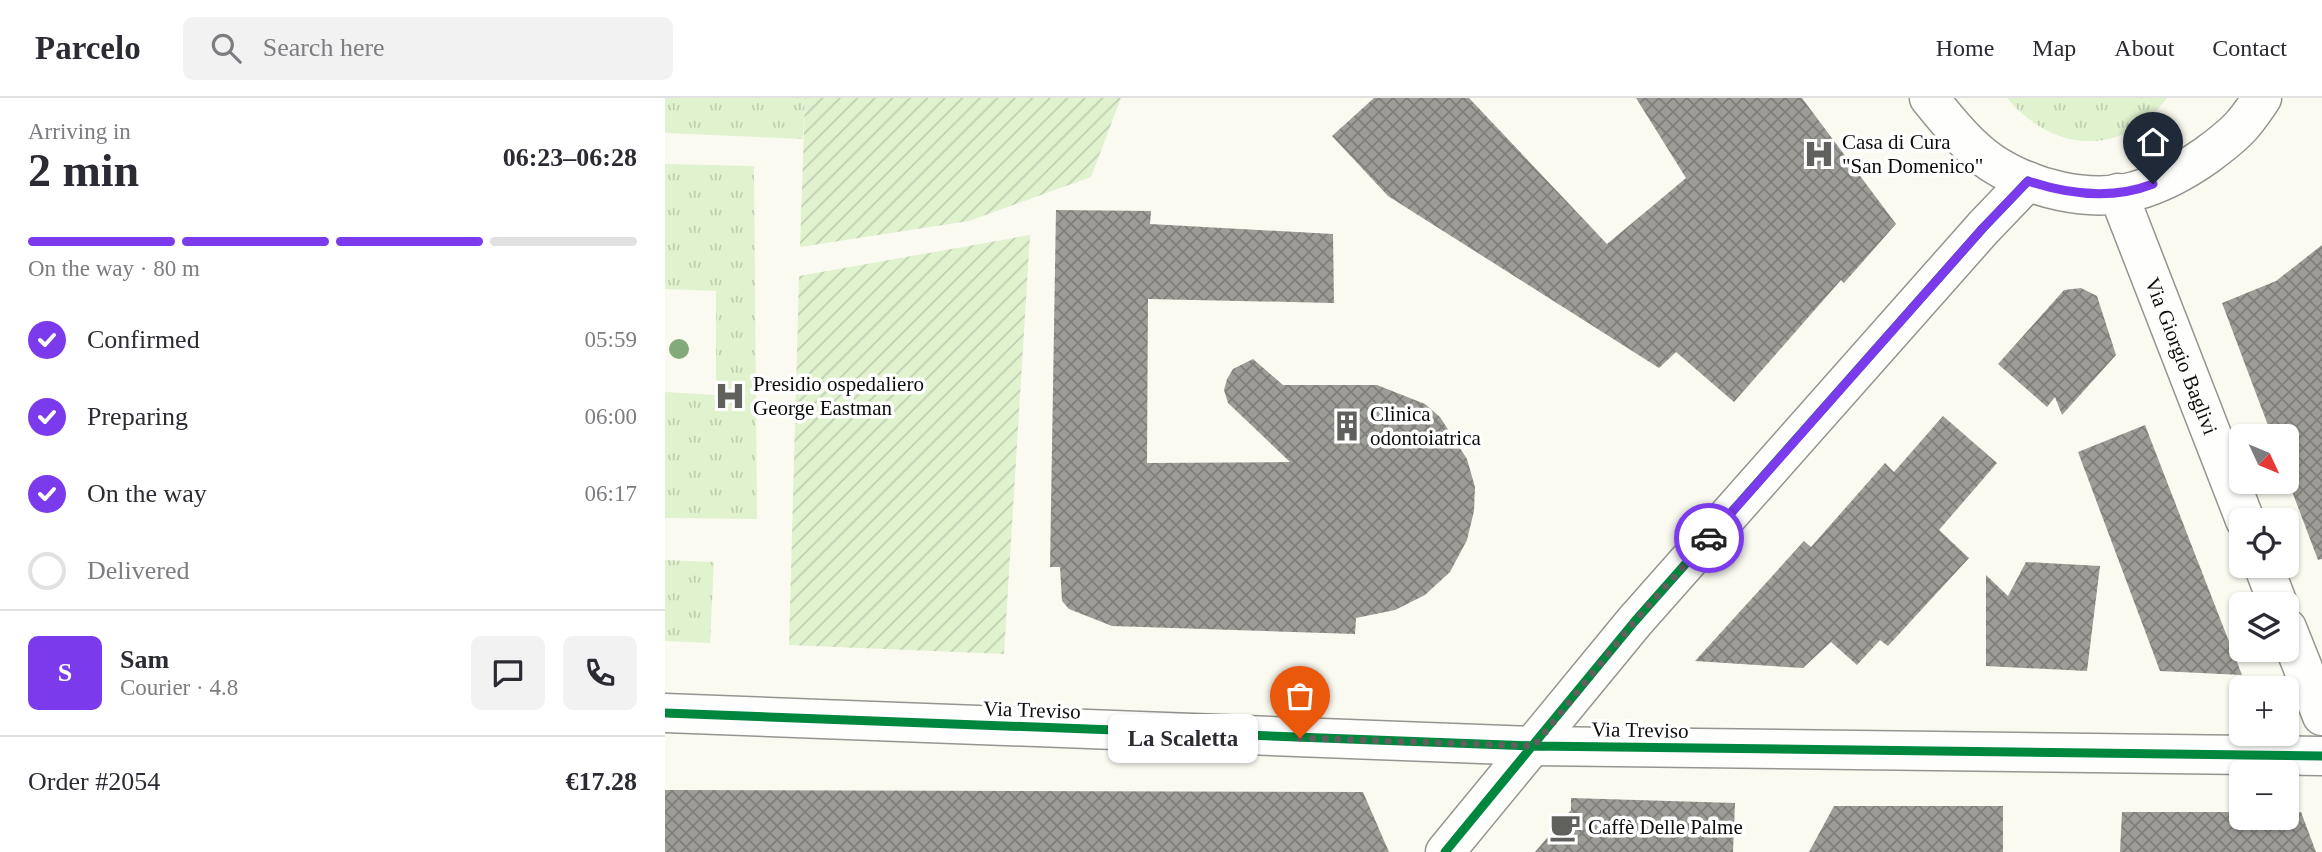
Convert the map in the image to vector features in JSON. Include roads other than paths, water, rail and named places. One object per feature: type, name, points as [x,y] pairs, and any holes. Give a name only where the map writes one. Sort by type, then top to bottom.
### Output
[{"type":"street","points":[[1929,98],[1973,147],[1991,162],[2028,181],[2072,193],[2135,191],[2193,165],[2243,125],[2262,98]]},
{"type":"street","points":[[1444,852],[1469,837],[1534,746],[1653,600],[1983,228],[2028,181]]},
{"type":"street","name":"Via Giorgio Baglivi","points":[[2118,193],[2240,508]]},
{"type":"street","points":[[2299,658],[2322,716]]},
{"type":"street","name":"Via Treviso","points":[[665,713],[1534,746],[2322,756]]},
{"type":"place","name":"Casa di Cura \"San Domenico\"","points":[[1819,154]]},
{"type":"place","name":"Presidio ospedaliero George Eastman","points":[[730,396]]},
{"type":"place","name":"Clinica odontoiatrica","points":[[1347,426]]},
{"type":"place","name":"La Scaletta","points":[[1300,738]]},
{"type":"place","name":"Caffè Delle Palme","points":[[1565,827]]}]
